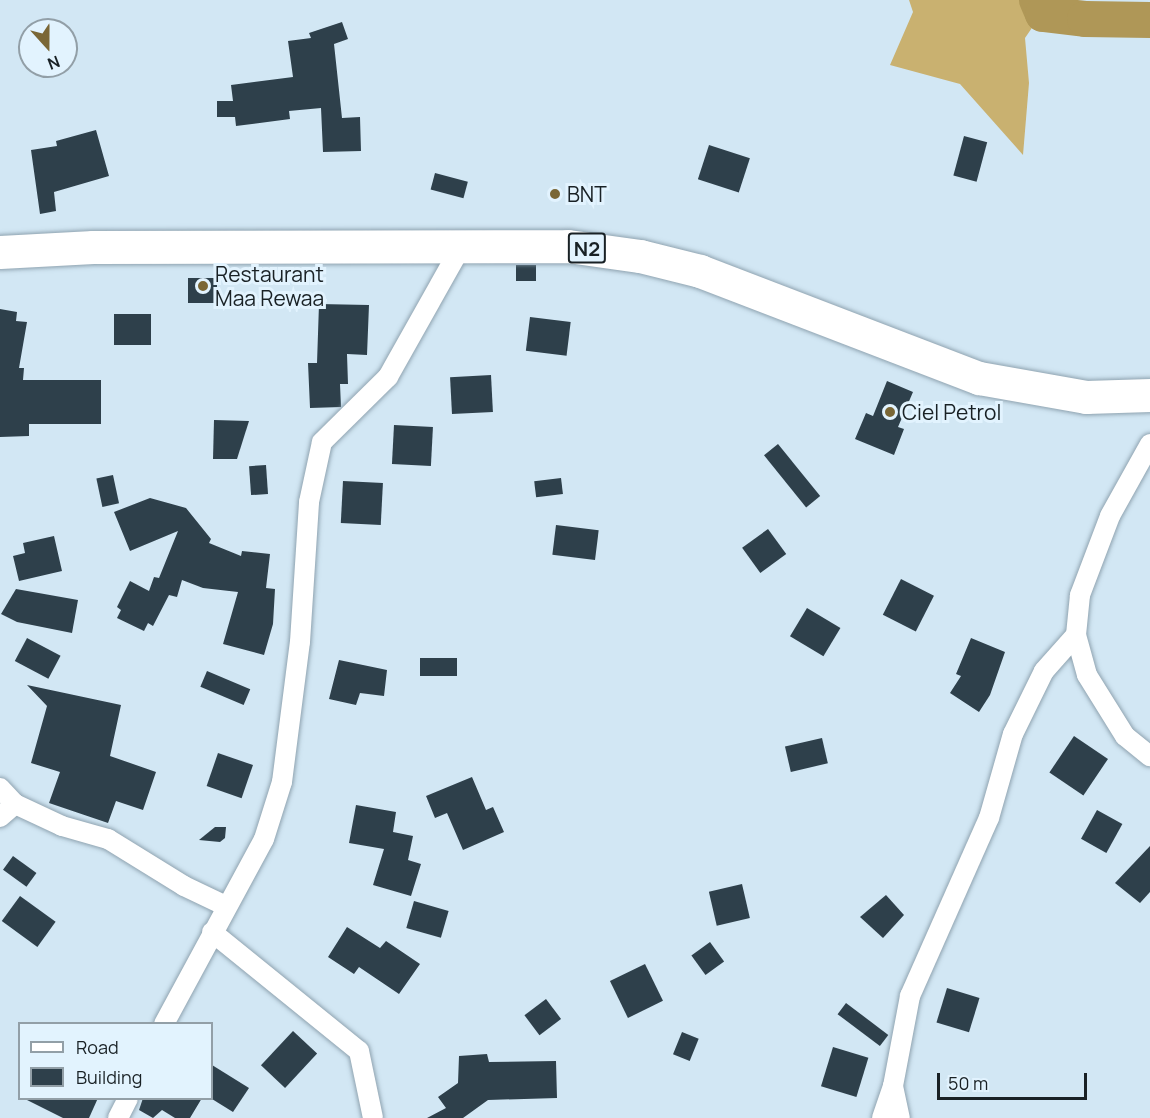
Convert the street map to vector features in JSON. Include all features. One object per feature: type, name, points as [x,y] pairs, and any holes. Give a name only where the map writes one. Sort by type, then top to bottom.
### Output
[{"type":"highway","name":"N2","points":[[0,252],[93,247],[461,247],[536,244],[640,256],[700,272],[776,298],[979,378],[1086,397],[1150,395]]},
{"type":"street","points":[[165,1022],[264,839],[282,782],[300,642],[309,502],[322,442],[388,378],[461,247]]},
{"type":"street","points":[[1150,444],[1110,516],[1080,595],[1076,635],[1087,675],[1125,736],[1150,756]]},
{"type":"street","points":[[882,1118],[893,1086],[910,996],[989,818],[1013,734],[1044,671],[1076,635]]},
{"type":"street","points":[[0,788],[15,804],[62,826],[108,839],[184,886],[226,906]]},
{"type":"street","points":[[0,817],[15,804]]},
{"type":"street","points":[[212,932],[359,1051],[373,1118]]},
{"type":"street","points":[[893,1086],[900,1118]]},
{"type":"street","points":[[118,1118],[127,1100]]},
{"type":"shaded area","points":[[909,0],[1051,0],[1025,38],[1029,83],[1023,155],[960,84],[890,65],[913,12]]},
{"type":"building","points":[[342,22],[348,39],[334,44],[342,118],[360,117],[361,151],[323,152],[321,108],[289,111],[290,119],[236,126],[235,117],[217,117],[217,101],[233,101],[231,85],[293,77],[288,41],[311,38],[309,33]]},
{"type":"building","points":[[96,130],[109,176],[54,192],[56,211],[40,214],[31,150],[57,146],[56,141]]},
{"type":"building","points":[[964,136],[987,142],[977,182],[953,176]]},
{"type":"building","points":[[709,145],[750,158],[739,193],[698,179]]},
{"type":"building","points":[[435,173],[468,182],[463,198],[431,189]]},
{"type":"building","points":[[516,265],[536,265],[536,281],[516,281]]},
{"type":"building","points":[[188,278],[217,278],[217,303],[188,303]]},
{"type":"building","points":[[319,304],[369,305],[367,355],[347,354],[348,384],[340,384],[341,407],[310,408],[308,363],[317,363]]},
{"type":"building","points":[[0,309],[17,312],[16,321],[27,322],[19,368],[24,368],[23,380],[101,380],[101,424],[29,424],[29,436],[0,437]]},
{"type":"building","points":[[114,314],[151,314],[151,345],[114,345]]},
{"type":"building","points":[[530,317],[571,322],[567,356],[526,351]]},
{"type":"building","points":[[491,375],[493,412],[452,414],[450,377]]},
{"type":"building","points":[[887,381],[913,392],[898,427],[904,429],[894,455],[855,439],[866,413],[873,416]]},
{"type":"building","points":[[214,420],[249,421],[237,459],[213,459]]},
{"type":"building","points":[[394,425],[433,427],[431,466],[392,464]]},
{"type":"building","points":[[778,444],[820,496],[806,507],[764,455]]},
{"type":"building","points":[[266,465],[268,494],[251,495],[249,466]]},
{"type":"building","points":[[113,475],[119,503],[102,507],[96,479]]},
{"type":"building","points":[[561,478],[563,494],[536,497],[534,481]]},
{"type":"building","points":[[343,481],[383,483],[381,525],[341,523]]},
{"type":"building","points":[[150,498],[186,508],[211,539],[209,543],[241,556],[242,551],[270,554],[266,588],[275,589],[273,624],[264,655],[223,644],[238,592],[203,588],[182,580],[177,597],[169,595],[153,626],[148,623],[144,631],[117,618],[121,610],[117,607],[130,581],[149,591],[154,577],[159,578],[178,531],[130,551],[114,512]]},
{"type":"building","points":[[556,525],[599,530],[595,560],[552,555]]},
{"type":"building","points":[[768,529],[786,554],[760,573],[742,548]]},
{"type":"building","points":[[54,536],[62,571],[19,581],[13,556],[25,553],[23,543]]},
{"type":"building","points":[[901,579],[934,596],[916,631],[883,615]]},
{"type":"building","points":[[16,589],[78,600],[72,633],[17,622],[1,614]]},
{"type":"building","points":[[807,608],[840,628],[823,656],[790,636]]},
{"type":"building","points":[[27,638],[61,656],[48,679],[15,661]]},
{"type":"building","points":[[971,638],[1005,652],[990,695],[979,712],[950,693],[961,676],[956,674]]},
{"type":"building","points":[[420,658],[457,658],[457,676],[420,676]]},
{"type":"building","points":[[339,660],[387,670],[384,696],[360,693],[356,705],[329,699]]},
{"type":"building","points":[[207,671],[250,689],[244,705],[200,687]]},
{"type":"building","points":[[27,685],[121,705],[110,756],[156,772],[143,810],[116,801],[108,823],[49,803],[60,772],[31,763],[47,706]]},
{"type":"building","points":[[1074,736],[1108,759],[1083,795],[1049,772]]},
{"type":"building","points":[[822,738],[828,763],[791,772],[785,747]]},
{"type":"building","points":[[218,753],[253,765],[242,798],[207,786]]},
{"type":"building","points":[[472,777],[486,810],[493,807],[504,832],[463,850],[447,813],[435,818],[426,796]]},
{"type":"building","points":[[356,805],[396,812],[393,832],[413,836],[408,860],[421,864],[411,896],[373,885],[384,849],[349,843]]},
{"type":"building","points":[[1097,810],[1122,824],[1106,853],[1081,839]]},
{"type":"building","points":[[215,827],[226,827],[225,838],[220,842],[199,840]]},
{"type":"building","points":[[1150,846],[1150,892],[1140,903],[1115,883]]},
{"type":"building","points":[[13,856],[36,873],[26,887],[3,870]]},
{"type":"building","points":[[742,884],[750,918],[717,926],[709,892]]},
{"type":"building","points":[[886,895],[904,915],[883,938],[860,917]]},
{"type":"building","points":[[20,896],[56,922],[37,947],[2,921]]},
{"type":"building","points":[[414,901],[449,911],[441,938],[406,928]]},
{"type":"building","points":[[347,927],[380,948],[386,941],[420,964],[399,994],[359,967],[354,974],[328,957]]},
{"type":"building","points":[[710,942],[724,961],[705,975],[691,956]]},
{"type":"building","points":[[645,964],[663,1001],[628,1018],[610,981]]},
{"type":"building","points":[[947,988],[980,998],[969,1032],[936,1022]]},
{"type":"building","points":[[546,999],[561,1019],[539,1035],[524,1015]]},
{"type":"building","points":[[846,1003],[888,1035],[880,1046],[838,1014]]},
{"type":"building","points":[[293,1031],[317,1054],[285,1088],[261,1065]]},
{"type":"building","points":[[682,1032],[699,1039],[690,1061],[673,1054]]},
{"type":"building","points":[[833,1047],[868,1058],[856,1097],[821,1086]]},
{"type":"building","points":[[487,1054],[489,1062],[556,1061],[557,1098],[488,1100],[463,1118],[427,1118],[446,1108],[438,1097],[458,1083],[459,1056]]},
{"type":"building","points":[[213,1066],[249,1088],[233,1112],[213,1100]]},
{"type":"building","points":[[27,1100],[97,1100],[89,1118],[63,1118]]},
{"type":"building","points":[[142,1100],[201,1100],[190,1118],[175,1118],[162,1110],[153,1118],[139,1110]]},
{"type":"waterway","points":[[1037,0],[1043,14],[1085,19],[1150,20]]},
{"type":"place","name":"BNT","points":[[555,194]]},
{"type":"place","name":"Restaurant Maa Rewaa","points":[[203,286]]},
{"type":"place","name":"Ciel Petrol","points":[[890,412]]}]
